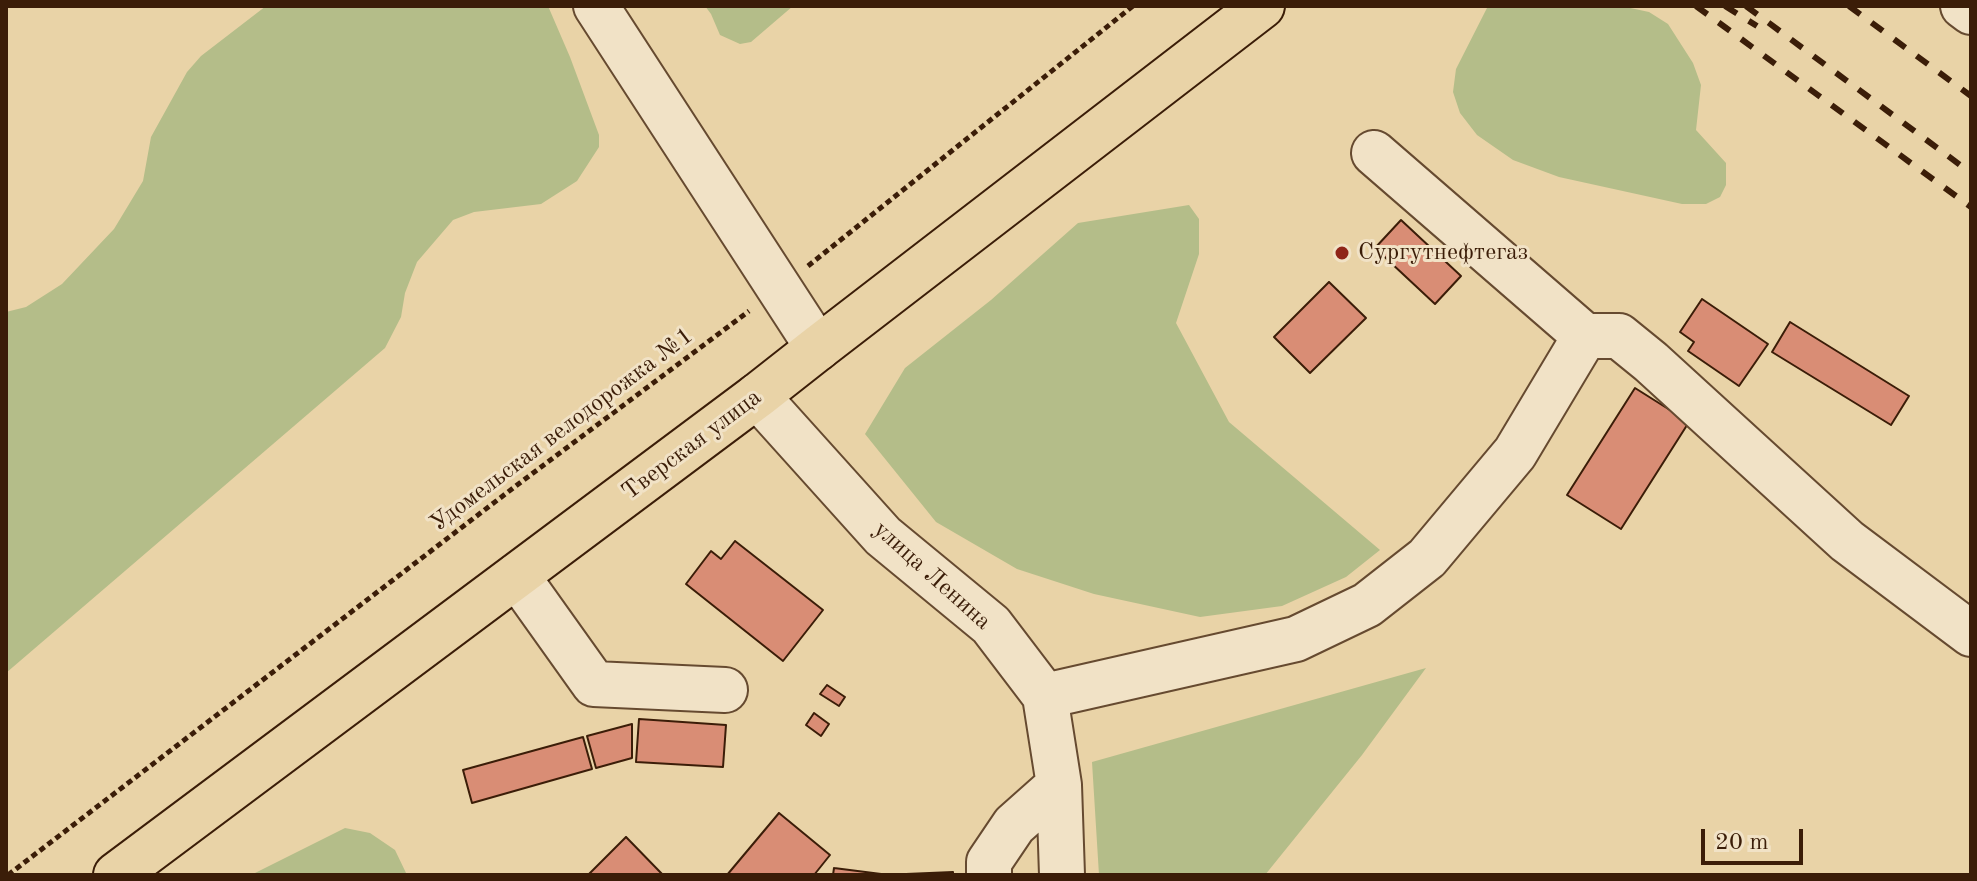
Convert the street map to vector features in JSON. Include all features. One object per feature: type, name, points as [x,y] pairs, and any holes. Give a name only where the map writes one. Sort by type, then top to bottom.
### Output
[{"type":"main road","name":"Тверская улица","points":[[116,875],[757,396],[1262,6]]},
{"type":"street","points":[[596,6],[818,348]]},
{"type":"street","points":[[1963,6],[1971,12]]},
{"type":"street","points":[[1374,153],[1585,336],[1619,336],[1847,541],[1971,634]]},
{"type":"street","points":[[1045,696],[1296,639],[1367,605],[1427,558],[1515,453],[1585,336]]},
{"type":"street","name":"улица Ленина","points":[[757,396],[883,536],[991,625],[1045,696],[1059,785],[1062,875]]},
{"type":"street","points":[[517,576],[594,684],[725,690]]},
{"type":"street","points":[[989,875],[989,862],[1014,825],[1059,785]]},
{"type":"path","name":"Удомельская велодорожка №1","points":[[8,875],[521,482],[779,289],[1133,6]]},
{"type":"green space","points":[[266,6],[548,6],[599,135],[599,147],[577,181],[541,204],[474,212],[453,220],[417,262],[405,293],[401,317],[385,348],[6,673],[6,312],[26,307],[62,284],[114,229],[143,181],[151,137],[187,72],[201,56]]},
{"type":"green space","points":[[705,6],[793,6],[751,42],[740,44],[720,35]]},
{"type":"green space","points":[[1488,6],[1621,6],[1649,12],[1668,24],[1693,63],[1701,85],[1696,130],[1726,163],[1726,185],[1720,197],[1706,204],[1682,204],[1559,177],[1513,160],[1477,135],[1460,113],[1453,92],[1456,69]]},
{"type":"green space","points":[[1189,205],[1199,219],[1199,254],[1176,323],[1229,422],[1380,550],[1346,577],[1282,606],[1200,617],[1094,594],[1017,569],[936,522],[865,434],[905,368],[991,300],[1078,223]]},
{"type":"green space","points":[[1426,668],[1362,755],[1265,875],[1099,875],[1092,762]]},
{"type":"green space","points":[[345,828],[370,833],[395,850],[407,875],[251,875]]},
{"type":"building","points":[[1401,220],[1461,276],[1435,304],[1375,248]]},
{"type":"building","points":[[1329,282],[1366,318],[1310,373],[1274,337]]},
{"type":"building","points":[[1702,299],[1768,344],[1739,386],[1688,351],[1694,342],[1680,332]]},
{"type":"building","points":[[1790,322],[1909,396],[1891,425],[1772,352]]},
{"type":"building","points":[[1635,388],[1689,422],[1621,529],[1567,495]]},
{"type":"building","points":[[735,541],[823,610],[783,661],[686,584],[711,551],[721,559]]},
{"type":"building","points":[[827,685],[845,697],[839,706],[820,694]]},
{"type":"building","points":[[814,713],[829,724],[821,736],[806,725]]},
{"type":"building","points":[[639,719],[726,725],[723,767],[636,762]]},
{"type":"building","points":[[632,724],[632,758],[596,768],[587,736]]},
{"type":"building","points":[[583,737],[592,769],[472,803],[463,770]]},
{"type":"building","points":[[779,813],[830,855],[814,875],[727,875]]},
{"type":"building","points":[[626,837],[663,875],[588,875]]},
{"type":"building","points":[[834,868],[889,875],[833,875]]},
{"type":"building","points":[[953,872],[953,875],[906,874]]},
{"type":"railway","points":[[1696,6],[1971,207]]},
{"type":"railway","points":[[1725,6],[1757,26]]},
{"type":"railway","points":[[1746,6],[1971,173]]},
{"type":"railway","points":[[1849,6],[1971,96]]},
{"type":"place","name":"Сургутнефтегаз","points":[[1342,253]]}]
